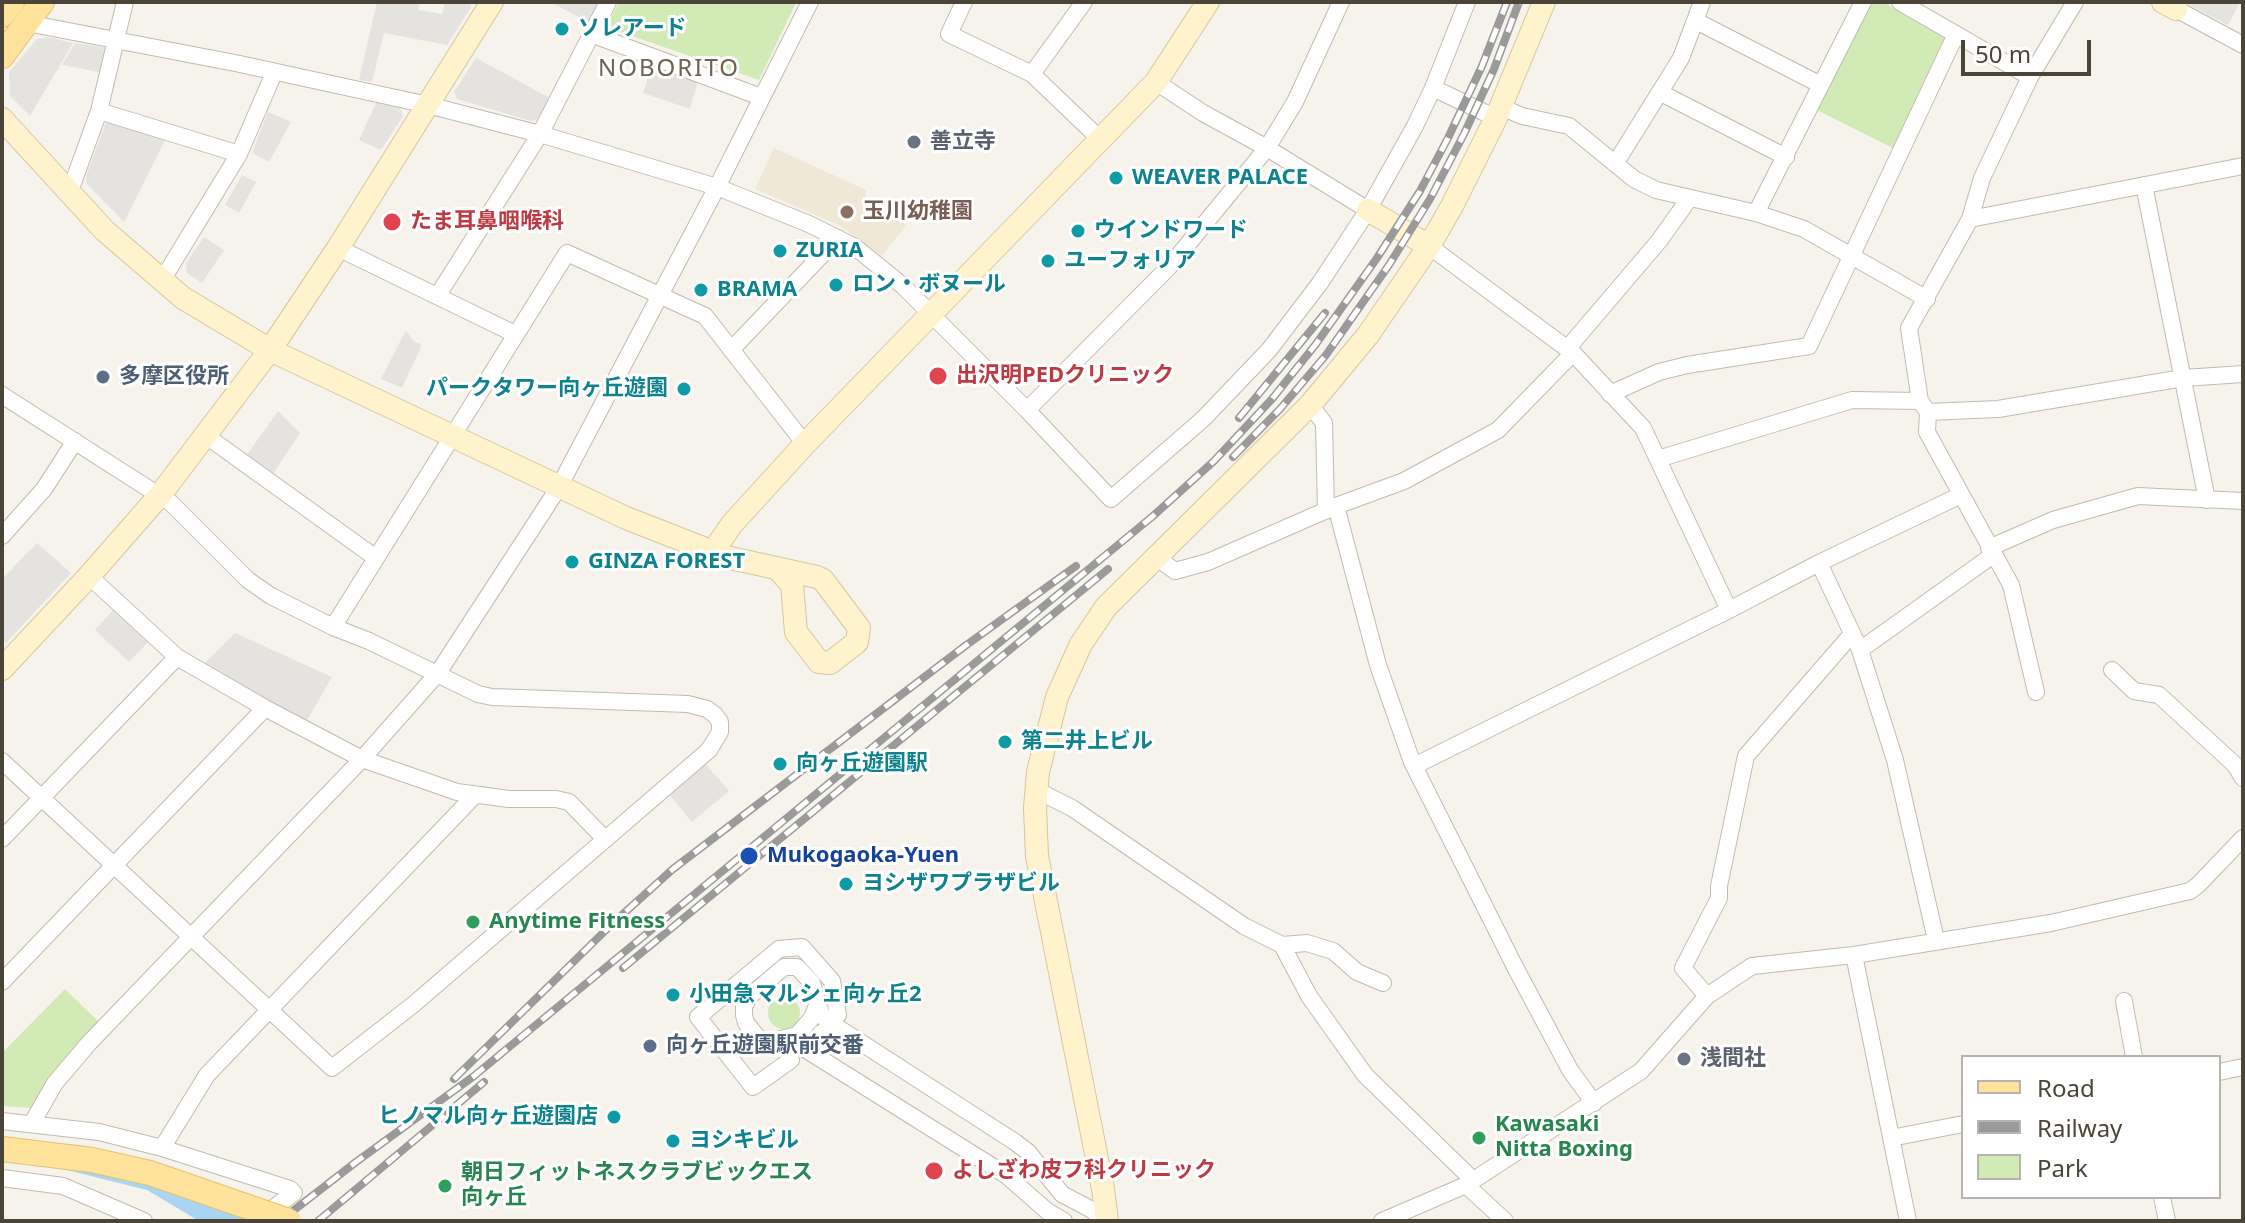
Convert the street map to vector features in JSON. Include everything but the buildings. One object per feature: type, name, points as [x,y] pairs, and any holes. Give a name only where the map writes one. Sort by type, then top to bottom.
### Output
[{"type":"main road","points":[[2,15],[12,2]]},
{"type":"main road","points":[[2,56],[42,2]]},
{"type":"main road","points":[[2,1149],[92,1160],[150,1173],[289,1221]]},
{"type":"street","points":[[69,194],[99,111],[125,2]]},
{"type":"street","points":[[2,669],[160,495],[270,350],[338,248],[492,2]]},
{"type":"street","points":[[438,295],[540,134],[608,2]]},
{"type":"street","points":[[32,1123],[55,1083],[362,759],[438,673],[559,487],[717,187],[810,2]]},
{"type":"street","points":[[964,2],[949,34],[1032,74],[1101,140]]},
{"type":"street","points":[[1032,74],[1084,2]]},
{"type":"street","points":[[712,553],[732,524],[805,444],[1156,82],[1208,2]]},
{"type":"street","points":[[1027,410],[1169,267],[1267,148],[1295,102],[1341,2]]},
{"type":"street","points":[[27,23],[428,105],[540,134],[717,187],[838,238],[885,270],[1027,410],[1111,499],[1203,419],[1269,350],[1320,283],[1368,210],[1415,126],[1467,2]]},
{"type":"street","points":[[1106,1221],[1103,1189],[1039,872],[1036,790],[1050,717],[1075,654],[1106,607],[1310,405],[1368,335],[1429,246],[1498,112],[1544,2]]},
{"type":"street","points":[[1615,164],[1681,58],[1702,2]]},
{"type":"street","points":[[1756,213],[1863,2]]},
{"type":"street","points":[[1900,2],[2030,77]]},
{"type":"street","points":[[2036,692],[2011,585],[1927,432],[1909,328],[1970,219],[1982,178],[2030,77],[2075,2]]},
{"type":"street","points":[[2173,4],[2243,45]]},
{"type":"street","points":[[1696,21],[1821,85]]},
{"type":"street","points":[[591,34],[761,97]]},
{"type":"street","points":[[1610,394],[1659,372],[1687,365],[1809,346],[1956,34]]},
{"type":"street","points":[[161,282],[239,154],[274,73]]},
{"type":"street","points":[[1156,82],[1429,246],[1570,351],[1643,428],[1729,610]]},
{"type":"street","points":[[1433,88],[1498,112],[1569,126],[1645,185],[1689,199],[1756,213],[1804,229],[1927,299]]},
{"type":"street","points":[[1661,93],[1786,157]]},
{"type":"street","points":[[99,111],[239,154]]},
{"type":"street","points":[[2,119],[105,231],[161,282],[270,350],[650,529],[712,553],[777,568],[823,580],[859,628],[857,642],[830,663],[819,662],[796,632],[792,585],[777,568]]},
{"type":"street","points":[[1970,219],[2243,166]]},
{"type":"street","points":[[2144,185],[2207,500]]},
{"type":"street","points":[[1156,557],[1175,571],[1208,562],[1331,508],[1404,481],[1498,430],[1570,351],[1689,199]]},
{"type":"street","points":[[731,350],[838,238]]},
{"type":"street","points":[[338,248],[515,334]]},
{"type":"street","points":[[333,627],[567,253],[705,316],[805,444]]},
{"type":"street","points":[[1658,459],[1852,400],[1998,409],[2183,378],[2243,374]]},
{"type":"street","points":[[2,395],[160,495],[248,580],[271,596],[478,694],[699,706],[715,715],[720,722],[717,741],[709,750],[414,1004],[332,1068],[2,761]]},
{"type":"street","points":[[1310,405],[1324,423],[1331,508],[1378,665],[1414,766],[1570,1070],[1594,1103]]},
{"type":"street","points":[[205,435],[376,558]]},
{"type":"street","points":[[2,536],[44,489],[75,441]]},
{"type":"street","points":[[1414,766],[1961,495]]},
{"type":"street","points":[[1860,650],[1991,551],[2053,520],[2138,496],[2243,501]]},
{"type":"street","points":[[1819,563],[1860,650],[1895,760],[1936,940]]},
{"type":"street","points":[[89,576],[177,657],[362,759],[457,792],[569,802],[605,839]]},
{"type":"street","points":[[1707,996],[1683,968],[1719,898],[1746,756],[1852,634]]},
{"type":"street","points":[[2,839],[177,657]]},
{"type":"street","points":[[2112,670],[2134,691],[2159,695],[2235,765],[2243,778]]},
{"type":"street","points":[[2,982],[265,708]]},
{"type":"street","points":[[1036,790],[1072,808],[1244,926],[1282,945],[1307,943],[1333,951],[1357,972],[1383,983]]},
{"type":"street","points":[[162,1148],[207,1075],[475,795]]},
{"type":"street","points":[[1382,1221],[1470,1183],[1641,1071],[1707,996],[1752,966],[1854,955],[2051,923],[2190,891],[2242,841]]},
{"type":"street","points":[[1282,945],[1309,996],[1365,1075],[1505,1221]]},
{"type":"street","points":[[791,1060],[753,1087],[698,1017],[779,949],[802,947],[832,981],[838,1021]]},
{"type":"street","points":[[1854,955],[1908,1221]]},
{"type":"street","points":[[1064,1221],[1047,1211],[1006,1175],[789,1039],[760,1040],[746,1023],[744,1015],[744,1006],[750,996],[784,967],[797,967],[812,983],[826,1020],[838,1021],[1015,1142],[1028,1152],[1062,1194],[1106,1221]]},
{"type":"street","points":[[2124,1001],[2134,1055]]},
{"type":"street","points":[[789,1039],[806,1027],[818,1003]]},
{"type":"street","points":[[819,1057],[815,1049],[821,1033],[838,1021]]},
{"type":"street","points":[[2221,1072],[2243,1067]]},
{"type":"street","points":[[2,1121],[99,1132],[162,1148],[290,1189],[294,1193],[258,1219]]},
{"type":"street","points":[[1891,1138],[1961,1124]]},
{"type":"street","points":[[2,1178],[63,1186],[144,1221]]},
{"type":"street","points":[[2162,1199],[2167,1221]]},
{"type":"shaded area","points":[[377,2],[420,2],[418,10],[442,14],[445,2],[470,2],[471,7],[447,45],[384,33],[372,82],[359,80]]},
{"type":"shaded area","points":[[550,2],[599,2],[588,22]]},
{"type":"shaded area","points":[[2191,2],[2240,2],[2228,25],[2189,5]]},
{"type":"shaded area","points":[[47,37],[73,43],[30,116],[10,96],[9,72],[37,39]]},
{"type":"shaded area","points":[[75,43],[111,49],[104,73],[62,65]]},
{"type":"shaded area","points":[[476,58],[550,98],[540,118],[531,121],[457,99],[454,92]]},
{"type":"shaded area","points":[[652,65],[698,81],[690,109],[643,93]]},
{"type":"shaded area","points":[[376,103],[400,108],[403,116],[381,150],[359,140]]},
{"type":"shaded area","points":[[268,112],[291,122],[269,162],[252,153]]},
{"type":"shaded area","points":[[110,120],[166,138],[124,222],[87,184],[86,176],[105,125]]},
{"type":"shaded area","name":"玉川幼稚園","points":[[774,148],[866,190],[866,198],[906,225],[882,256],[839,225],[755,189]]},
{"type":"shaded area","points":[[242,175],[256,182],[239,213],[225,205]]},
{"type":"shaded area","points":[[204,237],[224,250],[202,283],[187,273],[186,263]]},
{"type":"shaded area","points":[[406,330],[413,341],[422,345],[402,388],[381,379]]},
{"type":"shaded area","points":[[278,411],[300,433],[273,474],[246,456]]},
{"type":"shaded area","points":[[37,543],[71,573],[6,643],[2,639],[2,579]]},
{"type":"shaded area","points":[[113,610],[148,642],[129,662],[95,630]]},
{"type":"shaded area","points":[[235,633],[332,677],[306,722],[204,664]]},
{"type":"shaded area","points":[[704,762],[729,791],[692,822],[667,792]]},
{"type":"green space","points":[[619,2],[796,3],[759,80],[606,27]]},
{"type":"green space","points":[[1871,2],[1883,2],[1946,37],[1893,148],[1817,110]]},
{"type":"green space","points":[[65,989],[99,1022],[48,1079],[31,1108],[2,1106],[2,1053]]},
{"type":"green space","points":[[784,997],[795,1002],[800,1013],[795,1024],[784,1029],[773,1024],[768,1013],[773,1002]]},
{"type":"water","points":[[2,1138],[85,1146],[161,1166],[252,1221],[199,1221],[147,1190],[47,1165],[2,1162]]},
{"type":"railway","points":[[280,1221],[474,1076],[1153,516],[1214,461],[1272,399],[1316,344],[1420,191],[1482,66],[1507,2]]},
{"type":"railway","points":[[1233,457],[1326,355],[1389,265],[1430,199],[1464,134],[1494,69],[1519,2]]},
{"type":"railway","points":[[1239,418],[1325,313]]},
{"type":"railway","points":[[454,1079],[612,924],[673,869],[965,646],[1076,566]]},
{"type":"railway","points":[[623,968],[1108,569]]},
{"type":"railway","points":[[318,1221],[484,1082]]},
{"type":"place","name":"ソレアード","points":[[562,29]]},
{"type":"place","name":"善立寺","points":[[914,142]]},
{"type":"place","name":"WEAVER PALACE","points":[[1116,178]]},
{"type":"place","name":"玉川幼稚園","points":[[847,212]]},
{"type":"place","name":"たま耳鼻咽喉科","points":[[392,222]]},
{"type":"place","name":"ウインドワード","points":[[1078,231]]},
{"type":"place","name":"ZURIA","points":[[780,251]]},
{"type":"place","name":"ユーフォリア","points":[[1048,261]]},
{"type":"place","name":"ロン・ボヌール","points":[[836,285]]},
{"type":"place","name":"BRAMA","points":[[701,290]]},
{"type":"place","name":"出沢明PEDクリニック","points":[[938,376]]},
{"type":"place","name":"多摩区役所","points":[[103,377]]},
{"type":"place","name":"パークタワー向ヶ丘遊園","points":[[684,389]]},
{"type":"place","name":"GINZA FOREST","points":[[572,562]]},
{"type":"place","name":"第二井上ビル","points":[[1005,742]]},
{"type":"place","name":"向ヶ丘遊園駅","points":[[780,764]]},
{"type":"place","name":"Mukogaoka-Yuen","points":[[749,856]]},
{"type":"place","name":"ヨシザワプラザビル","points":[[846,884]]},
{"type":"place","name":"Anytime Fitness","points":[[473,922]]},
{"type":"place","name":"小田急マルシェ向ヶ丘2","points":[[673,995]]},
{"type":"place","name":"向ヶ丘遊園駅前交番","points":[[650,1046]]},
{"type":"place","name":"浅間社","points":[[1684,1059]]},
{"type":"place","name":"ヒノマル向ヶ丘遊園店","points":[[614,1117]]},
{"type":"place","name":"Kawasaki Nitta Boxing","points":[[1479,1138]]},
{"type":"place","name":"ヨシキビル","points":[[673,1141]]},
{"type":"place","name":"よしざわ皮フ科クリニック","points":[[934,1171]]},
{"type":"place","name":"朝日フィットネスクラブビックエス 向ヶ丘","points":[[445,1186]]},
{"type":"district","name":"NOBORITO","points":[[669,69]]}]
